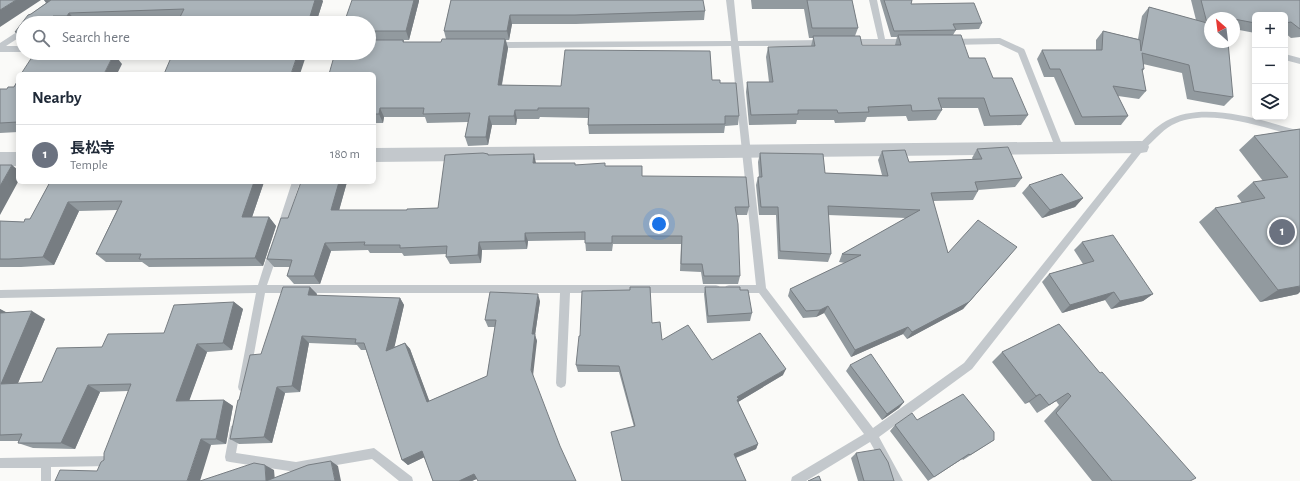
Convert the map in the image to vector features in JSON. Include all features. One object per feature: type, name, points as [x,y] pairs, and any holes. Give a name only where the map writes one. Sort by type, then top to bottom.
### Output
[{"type":"street","points":[[376,155],[1141,147]]},
{"type":"street","points":[[0,159],[16,159]]},
{"type":"lane","points":[[730,0],[736,44],[761,288],[872,435],[898,481]]},
{"type":"lane","points":[[873,0],[882,42]]},
{"type":"lane","points":[[0,48],[16,36]]},
{"type":"lane","points":[[945,42],[1000,41],[1021,51],[1060,147]]},
{"type":"lane","points":[[489,45],[914,42]]},
{"type":"lane","points":[[0,48],[16,49]]},
{"type":"lane","points":[[1288,58],[1300,61]]},
{"type":"lane","points":[[796,481],[872,435],[968,366],[1068,237],[1141,147],[1168,123],[1184,116],[1202,114],[1247,121],[1300,134]]},
{"type":"lane","points":[[241,396],[261,289],[295,184]]},
{"type":"lane","points":[[0,294],[261,289],[761,288]]},
{"type":"lane","points":[[561,383],[565,289]]},
{"type":"lane","points":[[237,418],[230,457],[296,467],[374,453],[408,481]]},
{"type":"lane","points":[[0,463],[111,462]]},
{"type":"lane","points":[[46,463],[46,481]]},
{"type":"building","points":[[0,0],[16,0],[0,10]]},
{"type":"building","points":[[51,0],[315,0],[310,16],[180,16],[184,9],[69,13],[67,16],[27,16]]},
{"type":"building","points":[[352,0],[414,0],[406,31],[376,31],[376,16],[346,16]]},
{"type":"building","points":[[451,0],[703,0],[705,11],[575,15],[510,15],[507,31],[444,31]]},
{"type":"building","points":[[807,0],[852,0],[858,28],[812,28]]},
{"type":"building","points":[[884,0],[912,0],[911,4],[974,3],[982,23],[953,24],[956,30],[894,31]]},
{"type":"building","points":[[1201,0],[1300,0],[1300,29],[1291,22],[1288,22],[1288,12],[1252,12],[1252,22],[1240,20],[1240,12],[1204,12]]},
{"type":"building","points":[[1149,7],[1204,22],[1204,48],[1229,48],[1233,97],[1194,91],[1189,65],[1142,53],[1144,69],[1142,69],[1146,91],[1113,86],[1128,116],[1082,117],[1060,69],[1050,69],[1042,50],[1102,50],[1103,31],[1140,40],[1141,51]]},
{"type":"building","points":[[898,35],[961,35],[969,58],[985,58],[993,78],[1012,78],[1028,115],[990,116],[984,98],[938,98],[942,110],[912,111],[911,105],[868,107],[869,112],[838,113],[837,110],[798,110],[798,114],[751,115],[747,82],[773,82],[768,47],[815,46],[813,36],[860,36],[862,45],[901,45]]},
{"type":"building","points":[[442,39],[505,39],[498,85],[561,86],[565,50],[710,51],[712,80],[720,80],[720,83],[736,83],[739,116],[725,116],[725,124],[588,125],[589,108],[538,108],[538,110],[515,110],[514,116],[489,116],[486,137],[465,137],[470,113],[423,114],[424,108],[380,108],[379,114],[376,114],[376,72],[330,72],[333,60],[376,60],[376,40],[441,42]]},
{"type":"building","points":[[30,60],[111,60],[105,72],[22,72]]},
{"type":"building","points":[[170,60],[296,60],[292,72],[165,72]]},
{"type":"building","points":[[16,84],[16,122],[0,123],[0,89],[14,87]]},
{"type":"building","points":[[1300,129],[1300,286],[1278,290],[1215,208],[1265,198],[1253,182],[1288,177],[1254,136]]},
{"type":"building","points":[[1008,147],[1022,178],[975,182],[978,191],[931,193],[948,253],[978,220],[1017,247],[969,302],[912,332],[908,327],[855,350],[828,306],[820,310],[806,311],[790,289],[861,255],[842,254],[920,210],[828,206],[831,254],[780,251],[778,207],[761,207],[758,177],[762,177],[760,153],[823,154],[825,173],[888,176],[882,151],[905,150],[909,162],[982,159],[977,149]]},
{"type":"building","points":[[483,153],[488,155],[534,154],[533,163],[575,163],[575,165],[605,163],[605,166],[642,166],[642,176],[746,177],[749,207],[735,207],[738,224],[740,276],[704,276],[702,264],[681,264],[682,236],[612,236],[612,243],[585,243],[585,232],[525,233],[525,241],[479,242],[478,255],[446,257],[447,246],[400,248],[400,245],[364,245],[365,242],[325,243],[314,276],[287,276],[292,260],[267,259],[281,218],[288,218],[300,184],[338,184],[331,210],[407,210],[438,208],[445,155]]},
{"type":"building","points":[[0,165],[12,165],[0,186]]},
{"type":"building","points":[[1062,174],[1083,198],[1050,210],[1029,185]]},
{"type":"building","points":[[49,184],[253,184],[242,217],[269,217],[255,258],[139,259],[141,254],[96,254],[122,201],[68,202],[43,257],[0,259],[0,221],[24,222],[25,219],[30,219]]},
{"type":"building","points":[[1113,235],[1153,294],[1120,301],[1114,292],[1070,305],[1049,274],[1094,261],[1082,242]]},
{"type":"building","points":[[283,287],[310,287],[308,295],[400,298],[386,351],[405,343],[427,402],[487,376],[496,320],[485,320],[490,292],[538,294],[532,334],[535,334],[531,370],[560,446],[576,481],[478,481],[474,474],[459,481],[433,481],[422,451],[402,460],[364,343],[355,343],[356,339],[302,336],[292,386],[277,387],[264,437],[230,439],[238,400],[250,355],[261,354]]},
{"type":"building","points":[[630,287],[650,287],[652,323],[660,322],[662,340],[688,325],[712,360],[760,333],[786,369],[737,397],[739,399],[737,400],[758,444],[734,454],[746,481],[622,481],[611,432],[635,426],[619,366],[576,365],[580,336],[582,291],[630,290]]},
{"type":"building","points":[[705,287],[740,287],[740,290],[748,290],[752,313],[708,316]]},
{"type":"building","points":[[234,302],[223,343],[197,344],[176,401],[224,400],[216,439],[201,439],[187,481],[55,481],[60,470],[97,471],[101,462],[104,460],[104,453],[131,384],[88,385],[61,443],[18,443],[22,434],[0,435],[0,313],[32,311],[1,384],[42,382],[57,348],[102,347],[108,334],[164,333],[174,305]]},
{"type":"building","points":[[1059,324],[1100,373],[1102,372],[1196,478],[1190,481],[1112,481],[1056,413],[1071,396],[1068,393],[1049,405],[1040,394],[1036,396],[1002,352]]},
{"type":"building","points":[[871,354],[904,402],[887,414],[850,365]]},
{"type":"building","points":[[963,394],[994,432],[994,440],[970,455],[969,454],[934,477],[895,425],[912,413],[917,420]]},
{"type":"building","points":[[880,449],[888,462],[894,481],[864,481],[856,453]]},
{"type":"building","points":[[331,461],[335,481],[266,481],[308,465]]},
{"type":"building","points":[[254,463],[265,465],[266,481],[200,481]]},
{"type":"building","points":[[819,476],[821,481],[808,481]]},
{"type":"place","name":"長松寺","points":[[1282,232]]}]
